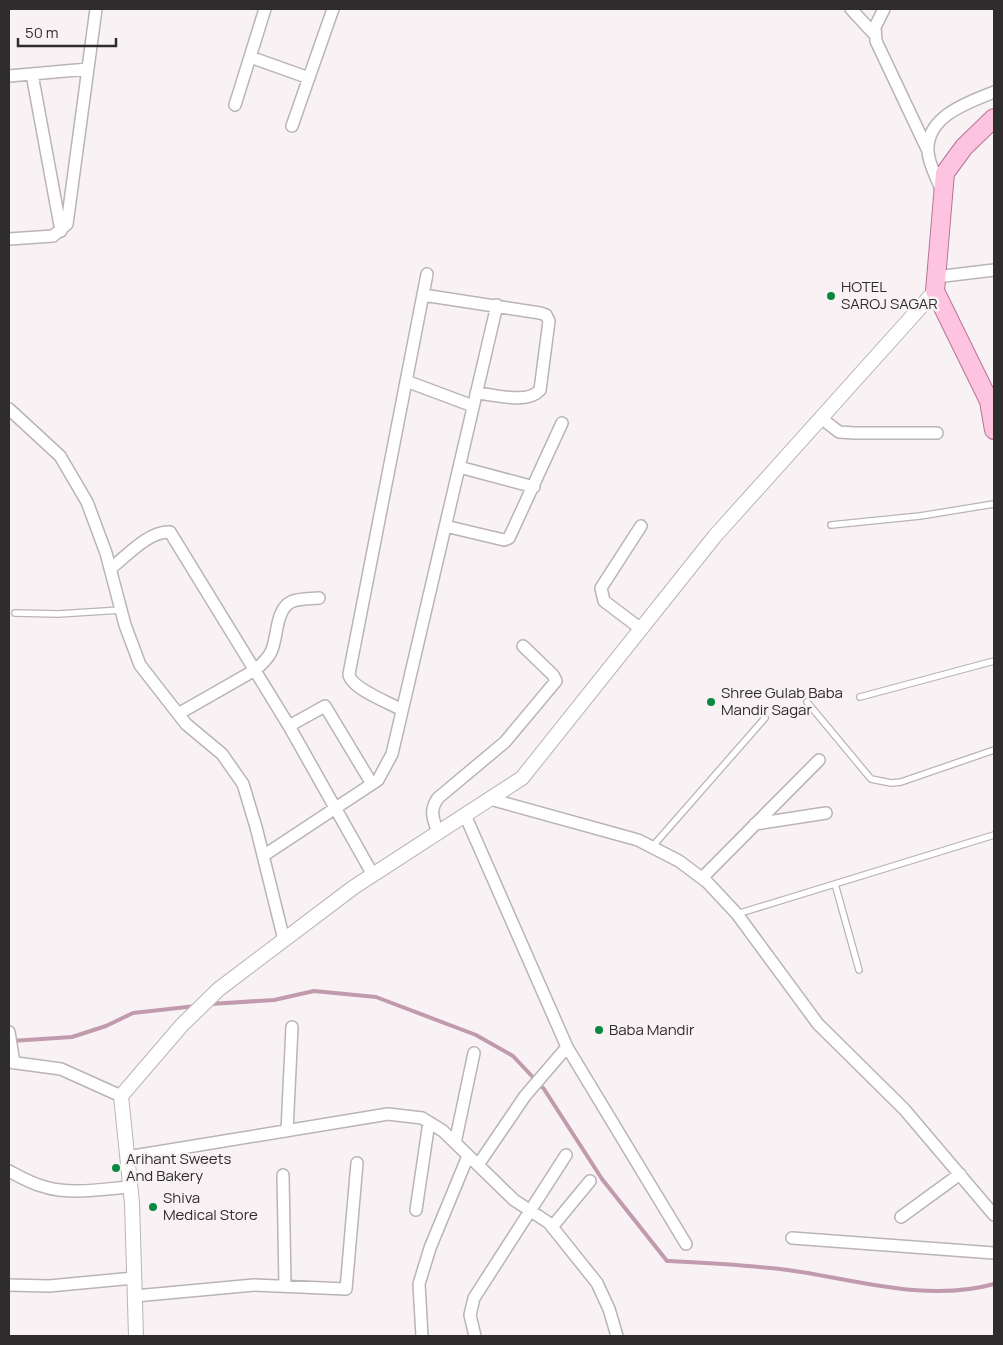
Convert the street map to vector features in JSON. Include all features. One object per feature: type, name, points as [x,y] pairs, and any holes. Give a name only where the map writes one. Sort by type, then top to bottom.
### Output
[{"type":"main road","points":[[994,118],[964,147],[945,173],[936,284],[989,401],[994,430]]},
{"type":"street","points":[[9,239],[53,236],[67,224],[96,9]]},
{"type":"street","points":[[235,105],[265,9]]},
{"type":"street","points":[[292,126],[333,9]]},
{"type":"street","points":[[851,9],[875,35]]},
{"type":"street","points":[[884,9],[874,27],[875,35],[928,151],[943,195]]},
{"type":"street","points":[[250,56],[309,78]]},
{"type":"street","points":[[9,76],[88,69]]},
{"type":"street","points":[[32,74],[61,231]]},
{"type":"street","points":[[928,151],[936,126],[962,105],[994,92]]},
{"type":"street","points":[[136,1336],[130,1186],[121,1096],[182,1025],[219,989],[373,875],[522,778],[715,536],[821,418],[936,284],[994,270]]},
{"type":"street","points":[[402,710],[356,686],[349,679],[349,674],[427,274]]},
{"type":"street","points":[[423,295],[546,315],[549,321],[540,390],[528,398],[476,393]]},
{"type":"street","points":[[263,856],[378,780],[392,754],[497,306]]},
{"type":"street","points":[[406,381],[473,406]]},
{"type":"street","points":[[9,410],[60,456],[88,502],[140,665],[186,724],[222,754],[243,784],[284,940]]},
{"type":"street","points":[[821,418],[840,432],[937,433]]},
{"type":"street","points":[[445,526],[504,540],[509,538],[562,423]]},
{"type":"street","points":[[459,467],[534,487]]},
{"type":"street","points":[[641,526],[601,588],[604,601],[641,629]]},
{"type":"street","points":[[110,569],[153,536],[163,532],[170,532],[289,726],[334,809],[373,875]]},
{"type":"street","points":[[178,714],[254,670],[270,655],[281,612],[286,605],[293,601],[319,598]]},
{"type":"street","points":[[438,832],[431,814],[432,807],[438,798],[505,742],[556,681],[553,675],[523,646]]},
{"type":"street","points":[[289,726],[325,706],[372,784]]},
{"type":"street","points":[[702,878],[819,760]]},
{"type":"street","points":[[490,799],[638,840],[679,861],[702,878],[737,914],[818,1024],[904,1109],[994,1215]]},
{"type":"street","points":[[755,824],[826,813]]},
{"type":"street","points":[[465,815],[566,1047],[686,1244]]},
{"type":"street","points":[[287,1131],[292,1027]]},
{"type":"street","points":[[9,1032],[11,1063],[62,1068],[121,1096]]},
{"type":"street","points":[[478,1165],[542,1073],[566,1047]]},
{"type":"street","points":[[455,1143],[474,1053]]},
{"type":"street","points":[[127,1157],[388,1114],[422,1118],[443,1131],[514,1200],[552,1227],[598,1283],[610,1309],[617,1336]]},
{"type":"street","points":[[416,1210],[429,1122]]},
{"type":"street","points":[[475,1336],[470,1315],[474,1298],[566,1155]]},
{"type":"street","points":[[422,1336],[419,1284],[430,1248],[468,1156]]},
{"type":"street","points":[[135,1296],[254,1285],[346,1289],[357,1163]]},
{"type":"street","points":[[9,1171],[55,1190],[74,1191],[130,1186]]},
{"type":"street","points":[[901,1217],[960,1174]]},
{"type":"street","points":[[283,1175],[285,1286]]},
{"type":"street","points":[[552,1227],[590,1181]]},
{"type":"street","points":[[792,1238],[994,1253]]},
{"type":"street","points":[[9,1285],[49,1286],[134,1278]]},
{"type":"lane","points":[[831,525],[920,516],[994,504]]},
{"type":"lane","points":[[15,613],[58,614],[121,610]]},
{"type":"lane","points":[[860,697],[994,661]]},
{"type":"lane","points":[[807,702],[871,779],[881,782],[901,782],[994,750]]},
{"type":"lane","points":[[652,847],[765,718]]},
{"type":"lane","points":[[737,914],[994,835]]},
{"type":"lane","points":[[835,884],[859,970]]},
{"type":"waterway","points":[[210,1004],[274,1000],[314,991],[376,997],[476,1035],[513,1056],[544,1089],[602,1179],[667,1261],[743,1265],[788,1270],[891,1288],[917,1290],[943,1291],[994,1284]]},
{"type":"waterway","points":[[11,1041],[72,1037],[106,1026],[133,1013],[196,1006]]},
{"type":"place","name":"HOTEL SAROJ SAGAR","points":[[831,296]]},
{"type":"place","name":"Shree Gulab Baba Mandir Sagar","points":[[711,702]]},
{"type":"place","name":"Baba Mandir","points":[[599,1030]]},
{"type":"place","name":"Arihant Sweets And Bakery","points":[[116,1168]]},
{"type":"place","name":"Shiva Medical Store","points":[[153,1207]]}]
